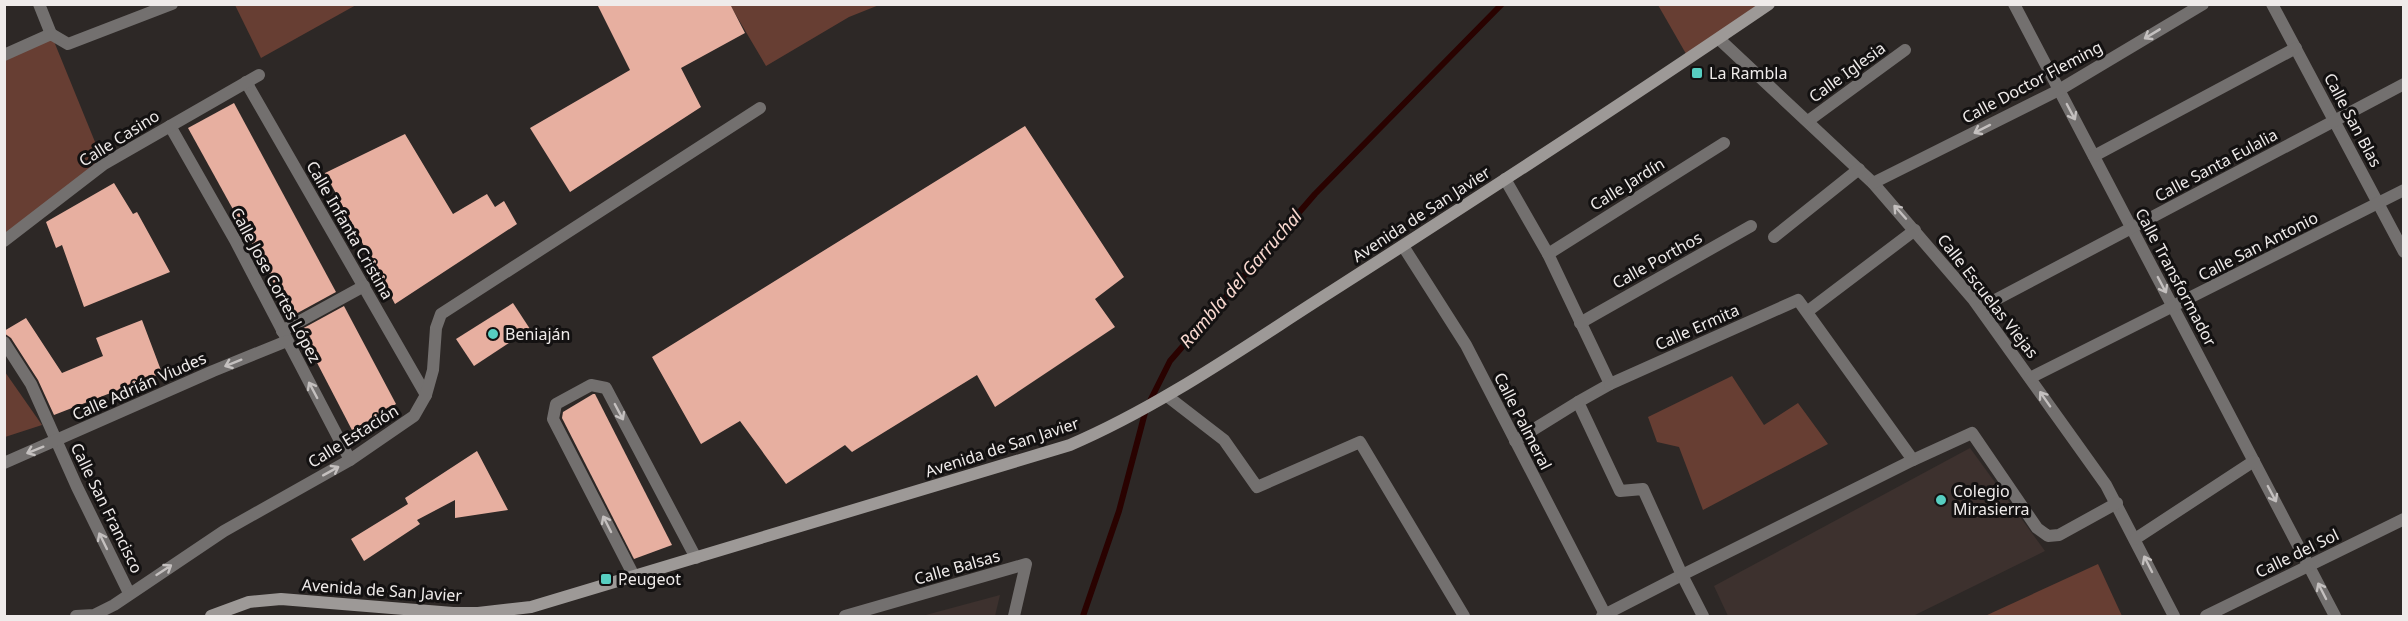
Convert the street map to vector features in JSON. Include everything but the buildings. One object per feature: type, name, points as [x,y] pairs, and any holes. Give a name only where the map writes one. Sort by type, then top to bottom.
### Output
[{"type":"main road","name":"Avenida de San Javier","points":[[211,616],[249,602],[281,599],[421,612],[478,613],[531,607],[1038,456],[1106,430],[1167,396],[1403,246],[1770,4]]},
{"type":"street","points":[[39,4],[51,34],[68,44],[172,4]]},
{"type":"street","name":"Calle Transformador","points":[[2014,4],[2335,616]]},
{"type":"street","name":"Calle Doctor Fleming","points":[[1873,183],[2059,90],[2203,4]]},
{"type":"street","name":"Calle San Blas","points":[[2272,4],[2403,252]]},
{"type":"street","points":[[4,55],[51,34]]},
{"type":"street","name":"Calle Escuelas Viejas","points":[[1719,39],[1873,183],[1980,308],[2117,503],[2174,616]]},
{"type":"street","points":[[2094,156],[2296,48]]},
{"type":"street","name":"Calle Iglesia","points":[[1808,121],[1905,50]]},
{"type":"street","name":"Calle Casino","points":[[4,241],[104,164],[259,75]]},
{"type":"street","name":"Calle Infanta Cristina","points":[[246,82],[426,395]]},
{"type":"street","name":"Calle Santa Eulalia","points":[[1980,308],[2403,84]]},
{"type":"street","name":"Calle Estación","points":[[76,616],[94,615],[114,605],[224,531],[350,460],[414,416],[426,395],[433,370],[436,328],[441,314],[760,108]]},
{"type":"street","name":"Calle Jose Cortes López","points":[[170,126],[235,240],[350,460]]},
{"type":"street","name":"Calle Jardín","points":[[1548,254],[1724,142]]},
{"type":"street","points":[[1774,237],[1859,169]]},
{"type":"street","points":[[1505,179],[1548,254],[1610,384]]},
{"type":"street","name":"Calle San Antonio","points":[[2030,378],[2403,190]]},
{"type":"street","name":"Calle Porthos","points":[[1580,323],[1751,226]]},
{"type":"street","points":[[1913,460],[1808,311],[1915,230]]},
{"type":"street","name":"Calle Palmeral","points":[[1403,246],[1466,345],[1604,616]]},
{"type":"street","name":"Calle Adrián Viudes","points":[[4,463],[285,336],[364,286]]},
{"type":"street","name":"Calle Ermita","points":[[1515,441],[1610,384],[1798,300],[1808,311]]},
{"type":"street","name":"Calle San Francisco","points":[[4,342],[31,384],[129,593]]},
{"type":"street","points":[[634,576],[554,419],[556,404],[591,385],[606,388],[696,558]]},
{"type":"street","points":[[1167,396],[1224,440],[1257,487],[1360,442],[1464,616]]},
{"type":"street","points":[[1578,402],[1620,491],[1643,489],[1703,616]]},
{"type":"street","points":[[1604,616],[1913,460],[1972,433],[2037,528],[2048,536],[2059,535],[2117,503]]},
{"type":"street","points":[[2135,539],[2254,461]]},
{"type":"street","name":"Calle del Sol","points":[[2206,616],[2403,519]]},
{"type":"street","name":"Calle Balsas","points":[[845,616],[1026,564],[1014,616]]},
{"type":"shaded area","points":[[235,5],[356,5],[261,58]]},
{"type":"shaded area","points":[[730,5],[879,5],[849,17],[766,66]]},
{"type":"shaded area","points":[[1658,5],[1769,5],[1689,59]]},
{"type":"shaded area","points":[[51,34],[104,164],[5,241],[5,55]]},
{"type":"shaded area","points":[[5,372],[42,425],[4,437]]},
{"type":"shaded area","points":[[1732,376],[1764,425],[1798,403],[1828,444],[1703,510],[1679,447],[1657,442],[1648,417]]},
{"type":"shaded area","name":"Colegio Mirasierra","points":[[1970,448],[2045,551],[1913,616],[1728,616],[1714,586]]},
{"type":"shaded area","points":[[2098,564],[2122,616],[1985,616]]},
{"type":"shaded area","points":[[1000,595],[995,616],[922,616]]},
{"type":"waterway","name":"Rambla del Garruchal","points":[[1083,616],[1119,511],[1146,409],[1170,361],[1315,194],[1502,4]]},
{"type":"place","name":"La Rambla","points":[[1697,73]]},
{"type":"place","name":"Beniaján","points":[[493,334]]},
{"type":"place","name":"Colegio Mirasierra","points":[[1941,500]]},
{"type":"place","name":"Peugeot","points":[[606,579]]}]
